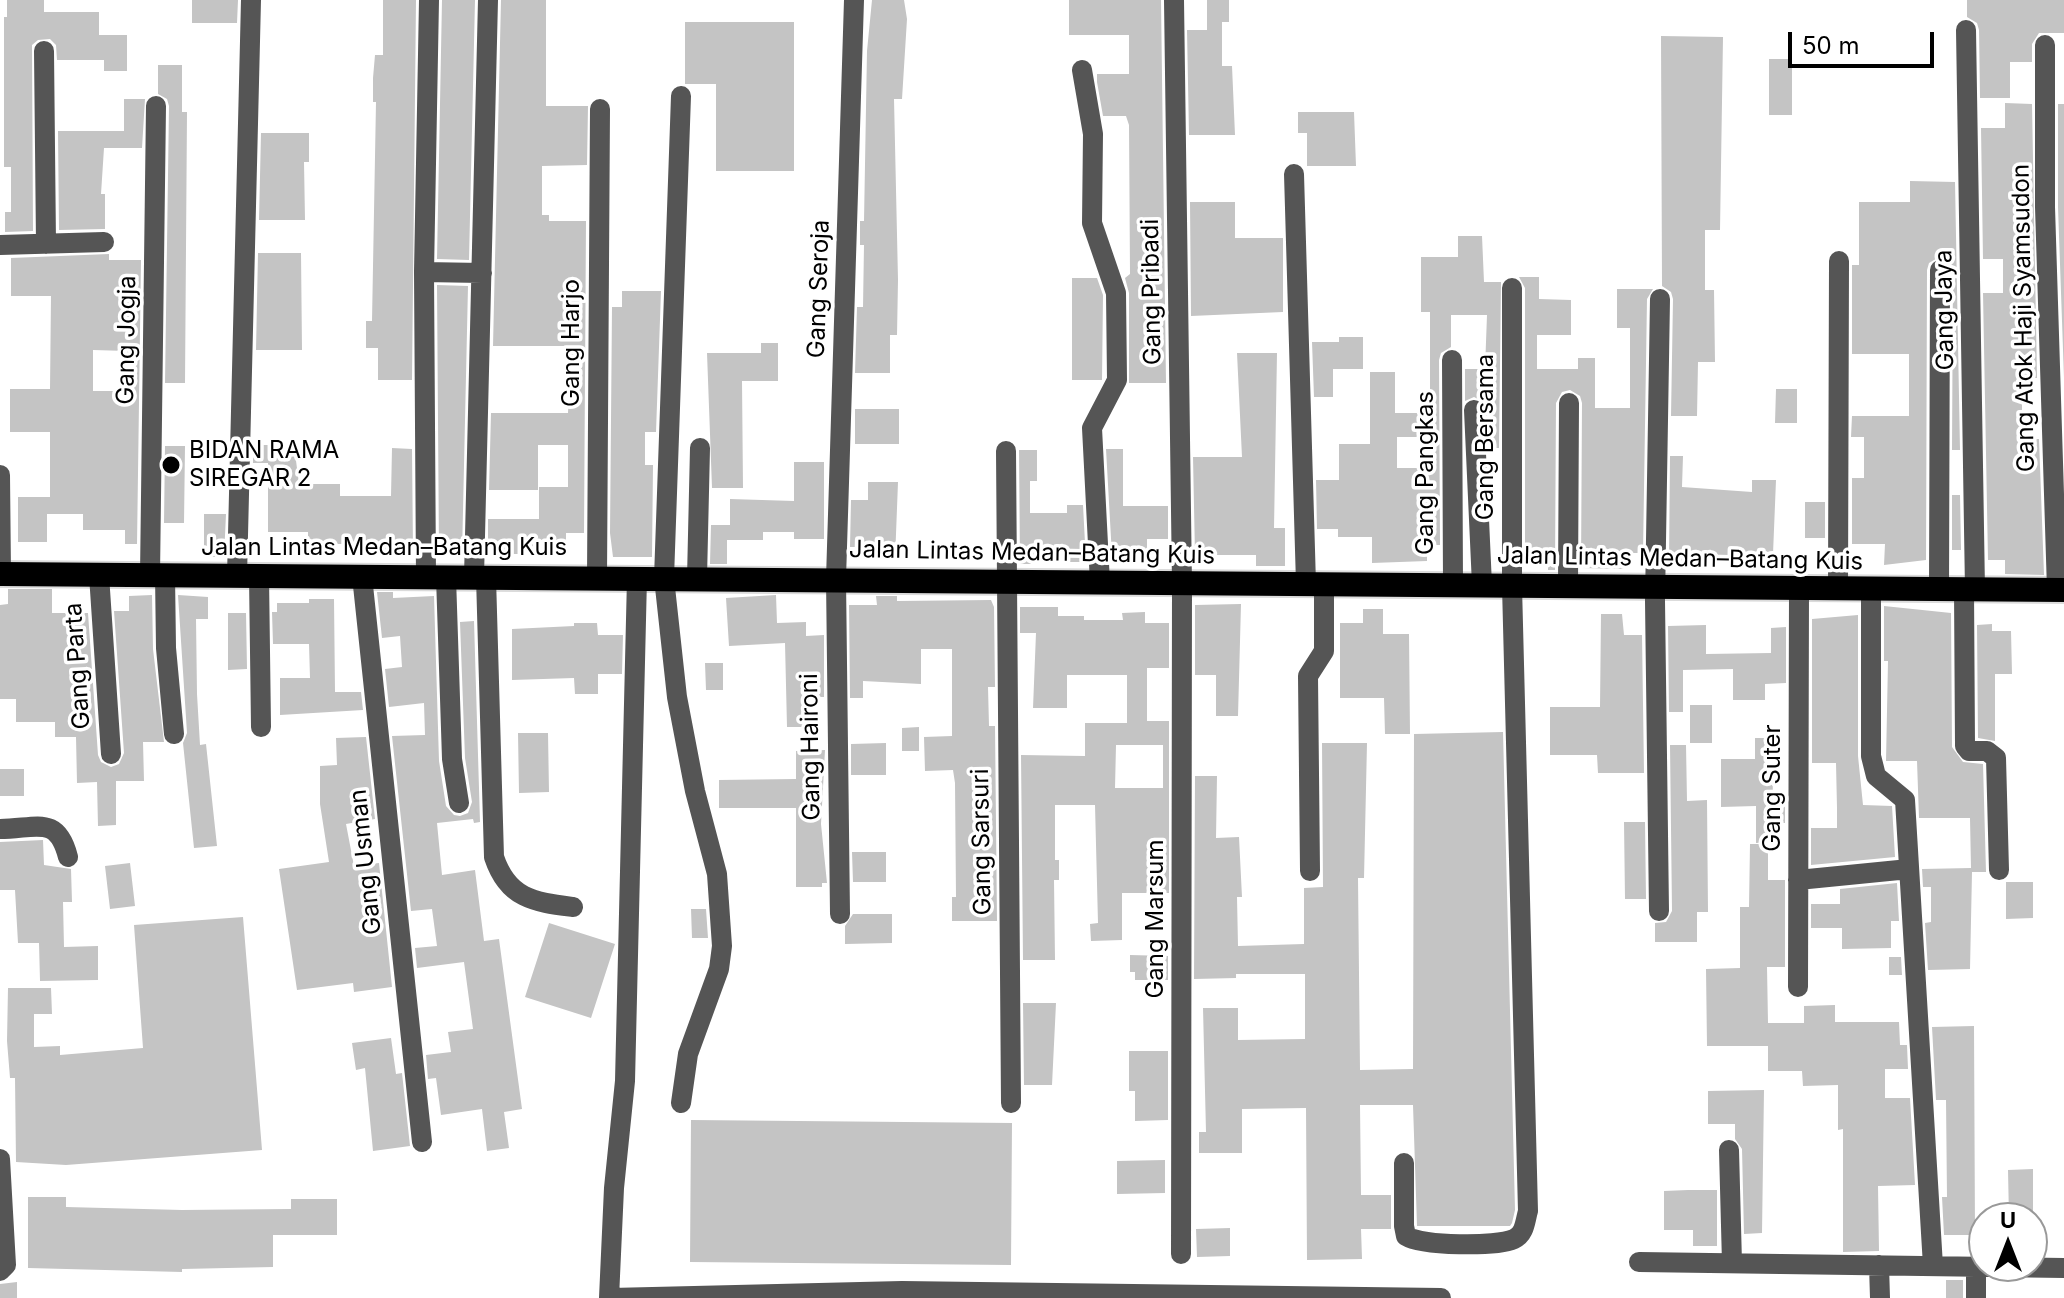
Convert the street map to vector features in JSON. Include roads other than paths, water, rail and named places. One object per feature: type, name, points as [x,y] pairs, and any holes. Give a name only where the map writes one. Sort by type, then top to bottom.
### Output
[{"type":"highway","name":"Jalan Lintas Medan–Batang Kuis","points":[[0,574],[2060,590]]},
{"type":"street","points":[[251,0],[248,576],[261,727]]},
{"type":"street","points":[[429,0],[424,272],[436,577],[452,759],[459,803]]},
{"type":"street","points":[[488,0],[480,577],[494,857],[501,878],[515,891],[536,902],[573,907]]},
{"type":"street","name":"Gang Seroja","points":[[836,579],[854,0]]},
{"type":"street","name":"Gang Pribadi","points":[[1174,0],[1182,583]]},
{"type":"street","name":"Gang Jaya","points":[[1966,30],[1970,590],[1965,746],[1969,751],[1987,751],[1996,758],[1999,870]]},
{"type":"street","name":"Gang Atok Haji Syamsudon","points":[[2045,45],[2045,207],[2060,590]]},
{"type":"street","points":[[44,51],[46,244]]},
{"type":"street","points":[[1082,70],[1093,134],[1092,223],[1116,293],[1117,380],[1092,428],[1100,583]]},
{"type":"street","points":[[681,96],[664,578],[677,697],[695,791],[714,855],[721,913],[719,969],[688,1054],[681,1103]]},
{"type":"street","name":"Gang Jogja","points":[[156,106],[157,575],[174,734]]},
{"type":"street","name":"Gang Harjo","points":[[597,577],[600,109]]},
{"type":"street","points":[[1294,174],[1315,584],[1324,651],[1308,676],[1310,871]]},
{"type":"street","points":[[0,245],[104,242]]},
{"type":"street","points":[[1838,589],[1839,261]]},
{"type":"street","points":[[1939,589],[1940,270]]},
{"type":"street","points":[[424,272],[482,273]]},
{"type":"street","name":"Gang Bersama","points":[[1404,1163],[1404,1226],[1406,1236],[1416,1242],[1442,1245],[1514,1239],[1523,1230],[1528,1196],[1512,586],[1512,288]]},
{"type":"street","points":[[1659,911],[1656,588],[1660,299]]},
{"type":"street","name":"Gang Pangkas","points":[[1452,360],[1453,585]]},
{"type":"street","points":[[1568,586],[1569,403]]},
{"type":"street","points":[[1474,410],[1482,585]]},
{"type":"street","points":[[697,578],[700,448]]},
{"type":"street","name":"Gang Sarsuri","points":[[1006,451],[1011,1103]]},
{"type":"street","points":[[0,475],[0,574]]},
{"type":"street","name":"Gang Parta","points":[[99,575],[111,754]]},
{"type":"street","name":"Gang Usman","points":[[362,576],[422,1142]]},
{"type":"street","points":[[637,578],[625,1081],[610,1298],[902,1295],[1441,1298]]},
{"type":"street","name":"Gang Haironi","points":[[836,579],[840,914]]},
{"type":"street","name":"Gang Marsum","points":[[1181,1254],[1182,583]]},
{"type":"street","name":"Gang Suter","points":[[1798,987],[1799,589]]},
{"type":"street","points":[[1871,589],[1872,768],[1883,784],[1905,800],[1933,1266]]},
{"type":"street","points":[[0,829],[51,826],[63,835],[68,857]]},
{"type":"street","points":[[1798,880],[1909,869]]},
{"type":"street","points":[[1729,1150],[1732,1263]]},
{"type":"street","points":[[0,1159],[6,1265],[0,1271]]},
{"type":"street","points":[[1639,1262],[1968,1268]]},
{"type":"street","points":[[1879,1265],[1880,1298]]},
{"type":"place","name":"BIDAN RAMA SIREGAR 2","points":[[171,465]]}]
